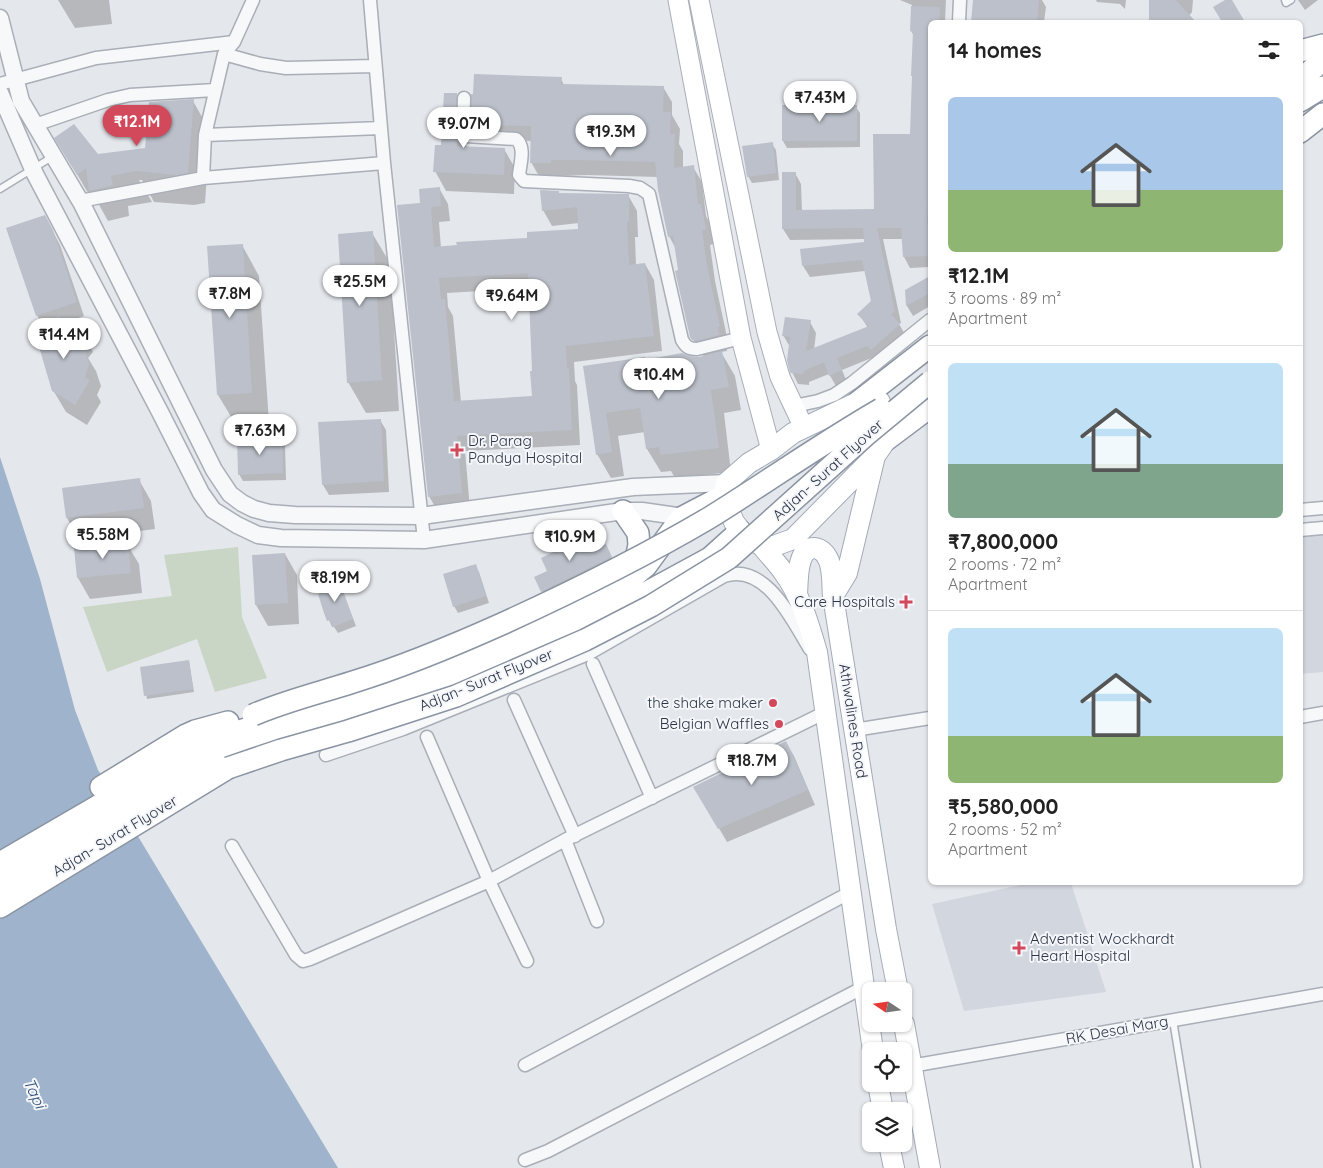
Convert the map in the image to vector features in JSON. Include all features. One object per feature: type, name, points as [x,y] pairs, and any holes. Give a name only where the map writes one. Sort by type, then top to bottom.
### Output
[{"type":"highway","points":[[1303,50],[1323,45]]},
{"type":"highway","points":[[1303,77],[1323,60]]},
{"type":"highway","points":[[1303,99],[1323,87]]},
{"type":"highway","points":[[1303,130],[1323,114]]},
{"type":"highway","points":[[858,402],[928,348]]},
{"type":"highway","name":"Adjan- Surat Flyover","points":[[0,849],[195,731],[253,715],[278,704],[354,682],[423,658],[504,623],[605,575],[708,518],[841,432],[888,405],[928,375]]},
{"type":"highway","name":"Adjan- Surat Flyover","points":[[0,907],[228,768],[456,696],[585,640],[651,606],[729,558],[866,435],[928,384]]},
{"type":"highway","points":[[881,448],[928,409]]},
{"type":"highway","points":[[0,886],[205,754],[213,739],[421,676],[489,648],[624,584],[646,566],[682,518],[725,490]]},
{"type":"highway","points":[[623,511],[638,533],[639,545],[634,570],[624,584]]},
{"type":"highway","points":[[0,863],[164,766],[205,754],[218,756],[448,687],[500,660],[618,608],[710,558],[737,526]]},
{"type":"main road","points":[[678,0],[741,338],[771,450]]},
{"type":"main road","points":[[699,0],[767,332],[780,377],[804,428]]},
{"type":"main road","points":[[737,526],[725,490],[749,463],[771,450],[793,433],[858,402],[880,402],[890,426],[881,448],[847,573],[833,596]]},
{"type":"main road","points":[[762,546],[774,546],[793,540],[881,448]]},
{"type":"main road","name":"Athwalines Road","points":[[737,526],[745,536],[762,546],[785,574],[797,595],[808,621],[818,661],[826,712],[863,982]]},
{"type":"main road","name":"Athwalines Road","points":[[797,595],[799,571],[804,552],[809,548],[817,548],[824,552],[829,562],[854,730],[896,982]]},
{"type":"main road","points":[[912,1066],[930,1168]]},
{"type":"main road","points":[[891,1152],[894,1168]]},
{"type":"street","points":[[204,178],[204,135],[214,90],[224,54],[234,42],[253,0]]},
{"type":"street","points":[[370,0],[384,164],[424,540]]},
{"type":"street","points":[[959,20],[960,0]]},
{"type":"street","points":[[0,18],[8,82],[22,101],[80,201],[214,470],[230,494],[242,503],[269,513],[295,515],[421,516],[633,487],[725,490]]},
{"type":"street","points":[[8,82],[96,58],[234,42]]},
{"type":"street","points":[[224,54],[260,64],[286,68],[375,66]]},
{"type":"street","points":[[35,125],[108,100],[130,95],[214,90]]},
{"type":"street","points":[[0,93],[33,169],[160,412],[200,494],[213,510],[237,525],[258,535],[281,538],[424,540],[623,511],[642,511],[737,526]]},
{"type":"street","points":[[464,98],[463,133],[465,136],[516,139],[520,142],[522,149],[519,175],[524,181],[629,186],[640,188],[649,194],[682,340],[691,349],[697,349],[741,338]]},
{"type":"street","points":[[204,135],[381,128]]},
{"type":"street","points":[[80,201],[204,178],[384,164]]},
{"type":"street","points":[[794,406],[818,401],[834,395],[852,383],[928,322]]},
{"type":"street","points":[[1303,510],[1323,508]]},
{"type":"street","points":[[1303,530],[1323,528]]},
{"type":"street","points":[[326,755],[403,729],[588,654],[724,576],[733,573],[745,574],[763,583],[778,597],[818,661]]},
{"type":"street","points":[[593,664],[652,798]]},
{"type":"street","points":[[514,700],[570,838],[597,921]]},
{"type":"street","points":[[232,846],[296,955],[303,960],[310,959],[488,881],[570,838],[826,712]]},
{"type":"street","points":[[1303,716],[1323,713]]},
{"type":"street","points":[[854,730],[928,718]]},
{"type":"street","points":[[427,736],[488,881],[527,961]]},
{"type":"street","points":[[525,1065],[851,892]]},
{"type":"street","points":[[525,1160],[548,1150],[862,987]]},
{"type":"street","name":"RK Desai Marg","points":[[912,1066],[1323,994]]},
{"type":"lane","points":[[1285,0],[1286,2],[1291,0]]},
{"type":"lane","points":[[0,189],[53,156]]},
{"type":"lane","points":[[1173,1020],[1198,1168]]},
{"type":"shaded area","points":[[1323,524],[1323,672],[1303,674],[1303,526]]},
{"type":"shaded area","name":"Adventist Wockhardt Heart Hospital","points":[[1020,885],[1072,885],[1106,992],[964,1011],[932,904]]},
{"type":"green space","points":[[238,547],[242,617],[267,678],[215,692],[197,639],[107,672],[83,607],[172,596],[164,555]]},
{"type":"water","name":"Tapi","points":[[0,457],[40,579],[75,710],[98,770],[338,1168],[0,1168]]},
{"type":"building","points":[[973,0],[1039,0],[1037,20],[971,20]]},
{"type":"building","points":[[1149,0],[1176,0],[1194,20],[1149,20]]},
{"type":"building","points":[[1225,0],[1232,0],[1244,20],[1221,20],[1213,7]]},
{"type":"building","points":[[911,6],[940,7],[939,20],[928,20],[928,256],[903,257],[901,228],[877,228],[895,312],[891,314],[900,324],[871,350],[867,346],[837,358],[842,370],[829,376],[824,362],[804,371],[803,374],[790,373],[787,360],[790,337],[782,336],[785,317],[811,320],[806,351],[869,326],[857,314],[871,301],[862,260],[802,266],[800,249],[864,242],[863,228],[782,229],[782,172],[796,172],[796,210],[874,209],[873,134],[910,134],[913,32],[910,31]]},
{"type":"building","points":[[474,74],[562,77],[561,84],[664,86],[663,112],[671,112],[670,134],[675,134],[674,168],[694,165],[698,204],[701,204],[706,229],[702,230],[720,327],[718,327],[719,335],[696,341],[690,337],[675,271],[678,270],[673,236],[668,237],[658,190],[655,162],[551,160],[551,163],[530,163],[531,126],[471,125],[471,94],[473,94]]},
{"type":"building","points":[[444,93],[457,93],[455,133],[457,146],[505,148],[504,175],[433,172],[435,145],[441,145]]},
{"type":"building","points":[[194,99],[188,173],[176,175],[136,171],[111,176],[113,185],[89,191],[86,168],[77,175],[54,138],[74,124],[98,154],[145,148],[149,102]]},
{"type":"building","points":[[782,105],[857,105],[857,141],[782,141]]},
{"type":"building","points":[[773,142],[776,173],[747,177],[742,146]]},
{"type":"building","points":[[440,187],[441,206],[431,207],[434,247],[457,245],[456,242],[527,238],[527,232],[578,229],[577,207],[542,211],[540,190],[559,191],[559,193],[629,194],[629,221],[627,222],[629,265],[645,263],[654,336],[566,346],[572,430],[457,436],[462,493],[428,497],[397,205],[420,203],[419,189]],"holes":[[[528,273],[532,371],[530,371],[532,396],[454,401],[445,299],[441,299],[439,278]]]},
{"type":"building","points":[[45,215],[53,230],[77,302],[36,316],[6,228]]},
{"type":"building","points":[[373,231],[382,380],[347,383],[338,234]]},
{"type":"building","points":[[243,244],[252,393],[217,395],[207,246]]},
{"type":"building","points":[[928,277],[928,294],[906,306],[905,290]]},
{"type":"building","points":[[58,316],[82,330],[74,340],[85,349],[89,364],[85,377],[90,380],[75,405],[52,391],[37,340]]},
{"type":"building","points":[[722,351],[729,387],[711,390],[719,448],[660,455],[659,447],[646,449],[640,408],[606,413],[612,452],[596,455],[583,366],[645,357],[645,360],[682,353],[699,357]]},
{"type":"building","points":[[381,419],[384,481],[322,485],[318,422]]},
{"type":"building","points":[[282,437],[283,473],[238,475],[237,438]]},
{"type":"building","points":[[140,478],[144,508],[66,518],[62,488]]},
{"type":"building","points":[[584,533],[592,551],[606,544],[612,557],[541,592],[534,577],[547,571],[541,558],[570,544],[568,540]]},
{"type":"building","points":[[128,542],[131,573],[77,578],[74,548]]},
{"type":"building","points":[[285,553],[288,603],[255,605],[252,555]]},
{"type":"building","points":[[476,564],[486,596],[453,607],[443,574]]},
{"type":"building","points":[[339,579],[353,619],[333,627],[330,620],[327,621],[324,613],[318,594],[321,593],[318,586]]},
{"type":"building","points":[[189,660],[193,689],[144,696],[140,667]]},
{"type":"building","points":[[786,741],[808,790],[718,829],[693,787]]},
{"type":"place","name":"Dr. Parag Pandya Hospital","points":[[457,450]]},
{"type":"place","name":"Care Hospitals","points":[[906,602]]},
{"type":"place","name":"the shake maker","points":[[773,703]]},
{"type":"place","name":"Belgian Waffles","points":[[779,724]]},
{"type":"place","name":"Adventist Wockhardt Heart Hospital","points":[[1019,948]]}]
